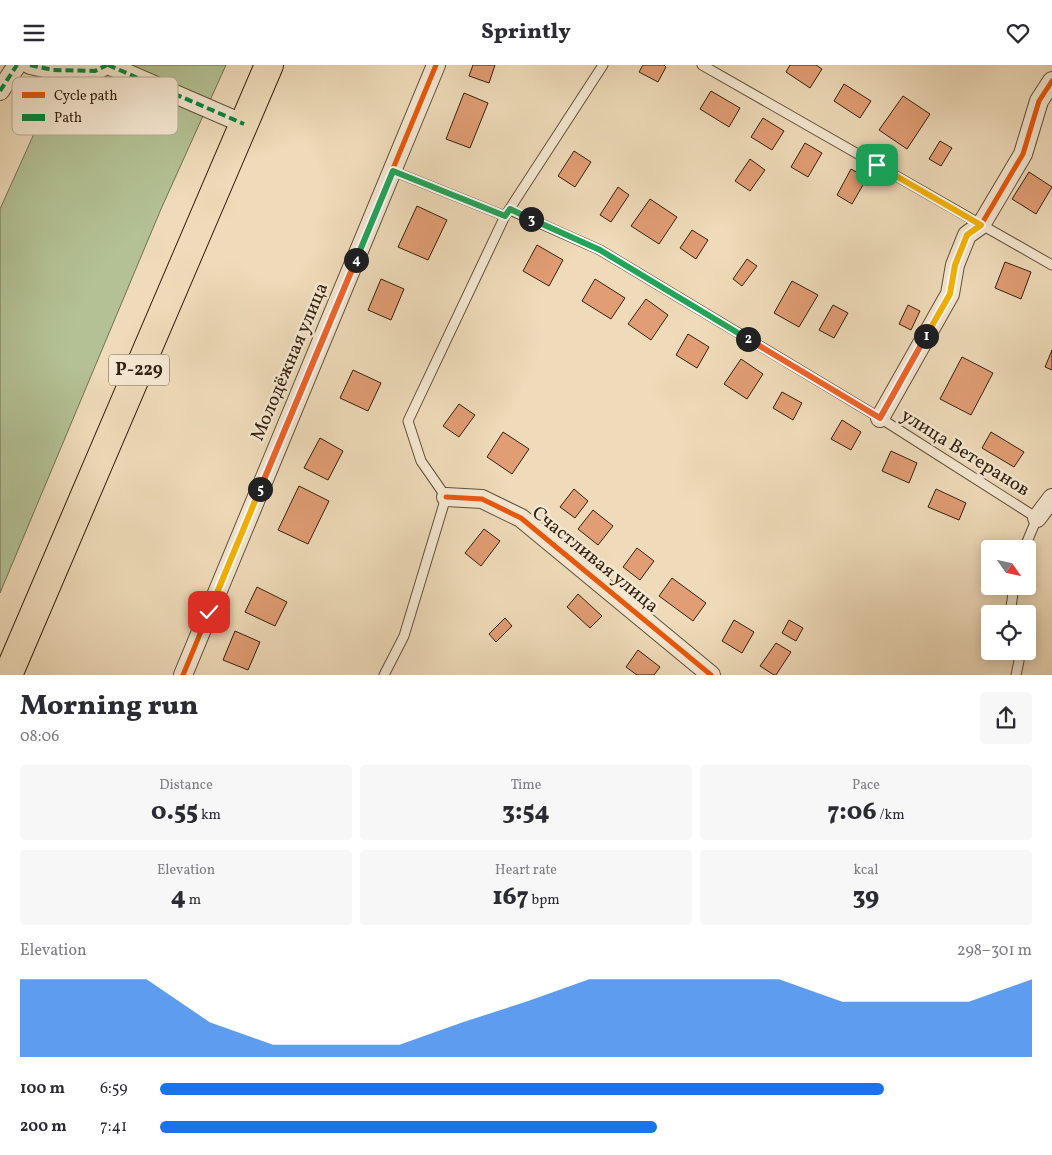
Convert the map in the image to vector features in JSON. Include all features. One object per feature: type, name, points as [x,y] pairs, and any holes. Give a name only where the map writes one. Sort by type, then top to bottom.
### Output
[{"type":"main road","name":"Р-229","points":[[8,675],[269,65]]},
{"type":"street","points":[[0,91],[17,65]]},
{"type":"street","points":[[30,65],[53,70],[94,71],[108,65],[136,77]]},
{"type":"street","name":"Молодёжная улица","points":[[183,675],[436,65]]},
{"type":"street","points":[[880,418],[950,294],[955,265],[967,235],[981,225],[1023,154],[1039,101],[1052,81]]},
{"type":"street","points":[[178,95],[244,124]]},
{"type":"street","name":"Счастливая улица","points":[[446,497],[482,499],[521,518],[711,675]]},
{"type":"street","points":[[1037,518],[1052,499]]},
{"type":"lane","points":[[384,675],[404,636],[446,497],[421,461],[408,421],[508,213],[603,65]]},
{"type":"lane","points":[[702,65],[1052,265]]},
{"type":"lane","name":"улица Ветеранов","points":[[393,171],[508,213],[600,250],[880,418],[1037,518]]},
{"type":"lane","points":[[1028,540],[1037,518]]},
{"type":"lane","points":[[1016,675],[1020,660]]},
{"type":"green space","points":[[65,65],[226,65],[161,209],[0,593],[0,209],[33,135],[178,135],[178,77],[60,77]]},
{"type":"building","points":[[473,65],[495,65],[489,83],[469,76]]},
{"type":"building","points":[[643,65],[664,65],[666,67],[658,82],[639,72]]},
{"type":"building","points":[[790,65],[816,65],[822,69],[810,88],[786,72]]},
{"type":"building","points":[[844,84],[871,101],[860,118],[834,101]]},
{"type":"building","points":[[711,91],[740,108],[729,127],[700,109]]},
{"type":"building","points":[[464,93],[488,103],[470,148],[446,139]]},
{"type":"building","points":[[903,96],[930,114],[907,149],[879,130]]},
{"type":"building","points":[[763,118],[784,131],[772,150],[751,137]]},
{"type":"building","points":[[940,141],[952,148],[941,166],[929,159]]},
{"type":"building","points":[[805,143],[822,153],[808,177],[791,167]]},
{"type":"building","points":[[574,151],[591,162],[575,187],[558,176]]},
{"type":"building","points":[[750,159],[765,170],[750,191],[735,181]]},
{"type":"building","points":[[851,169],[867,178],[852,204],[837,195]]},
{"type":"building","points":[[1029,172],[1052,187],[1036,214],[1012,199]]},
{"type":"building","points":[[618,187],[629,195],[611,222],[600,215]]},
{"type":"building","points":[[650,199],[677,217],[659,244],[631,226]]},
{"type":"building","points":[[417,206],[447,220],[428,260],[398,247]]},
{"type":"building","points":[[692,230],[708,240],[696,259],[680,248]]},
{"type":"building","points":[[537,245],[563,260],[549,286],[523,271]]},
{"type":"building","points":[[747,259],[757,266],[742,286],[733,279]]},
{"type":"building","points":[[1005,262],[1031,272],[1021,299],[995,288]]},
{"type":"building","points":[[381,279],[404,289],[391,320],[368,310]]},
{"type":"building","points":[[595,279],[625,298],[611,319],[582,301]]},
{"type":"building","points":[[792,281],[818,295],[799,327],[774,313]]},
{"type":"building","points":[[646,299],[668,315],[651,340],[628,324]]},
{"type":"building","points":[[833,305],[848,313],[834,338],[819,330]]},
{"type":"building","points":[[908,305],[920,311],[911,330],[899,324]]},
{"type":"building","points":[[688,334],[709,347],[697,368],[676,355]]},
{"type":"building","points":[[1052,350],[1052,370],[1045,367]]},
{"type":"building","points":[[962,357],[993,373],[971,415],[940,399]]},
{"type":"building","points":[[741,359],[763,374],[747,399],[724,384]]},
{"type":"building","points":[[353,370],[381,383],[368,411],[340,398]]},
{"type":"building","points":[[782,392],[802,403],[793,420],[773,408]]},
{"type":"building","points":[[459,404],[475,415],[459,437],[443,426]]},
{"type":"building","points":[[842,420],[861,432],[851,450],[831,439]]},
{"type":"building","points":[[503,432],[529,449],[512,474],[487,457]]},
{"type":"building","points":[[991,432],[1024,452],[1014,467],[982,448]]},
{"type":"building","points":[[320,438],[343,451],[328,480],[304,468]]},
{"type":"building","points":[[891,451],[917,463],[909,483],[882,471]]},
{"type":"building","points":[[299,486],[329,501],[308,544],[278,530]]},
{"type":"building","points":[[574,489],[588,501],[575,518],[560,507]]},
{"type":"building","points":[[936,489],[966,503],[959,520],[928,507]]},
{"type":"building","points":[[593,510],[613,526],[598,545],[578,529]]},
{"type":"building","points":[[484,529],[500,541],[481,566],[465,553]]},
{"type":"building","points":[[637,548],[654,561],[640,580],[623,567]]},
{"type":"building","points":[[672,578],[706,603],[693,621],[659,596]]},
{"type":"building","points":[[257,587],[287,602],[275,626],[245,612]]},
{"type":"building","points":[[578,594],[602,616],[590,628],[567,607]]},
{"type":"building","points":[[505,618],[512,626],[496,642],[489,634]]},
{"type":"building","points":[[734,620],[754,632],[742,653],[722,641]]},
{"type":"building","points":[[789,620],[803,628],[796,641],[782,633]]},
{"type":"building","points":[[235,631],[260,642],[248,670],[223,660]]},
{"type":"building","points":[[776,643],[791,652],[776,675],[774,675],[760,666]]},
{"type":"building","points":[[638,650],[660,667],[654,675],[637,675],[626,667]]},
{"type":"marked path","points":[[0,91],[17,65]]},
{"type":"marked path","points":[[30,65],[53,70],[95,71],[107,65]]},
{"type":"marked path","points":[[108,65],[136,77]]},
{"type":"marked path","points":[[178,95],[244,124]]},
{"type":"cycle path","points":[[183,675],[436,65]]},
{"type":"cycle path","points":[[880,418],[950,294],[955,265],[967,235],[981,225],[1023,154],[1039,101],[1052,81]]},
{"type":"cycle path","points":[[446,497],[482,499],[521,518],[711,675]]},
{"type":"route","points":[[209,612],[393,171],[505,216],[510,209],[600,250],[880,418],[950,294],[955,265],[967,235],[981,225],[877,165]]}]
